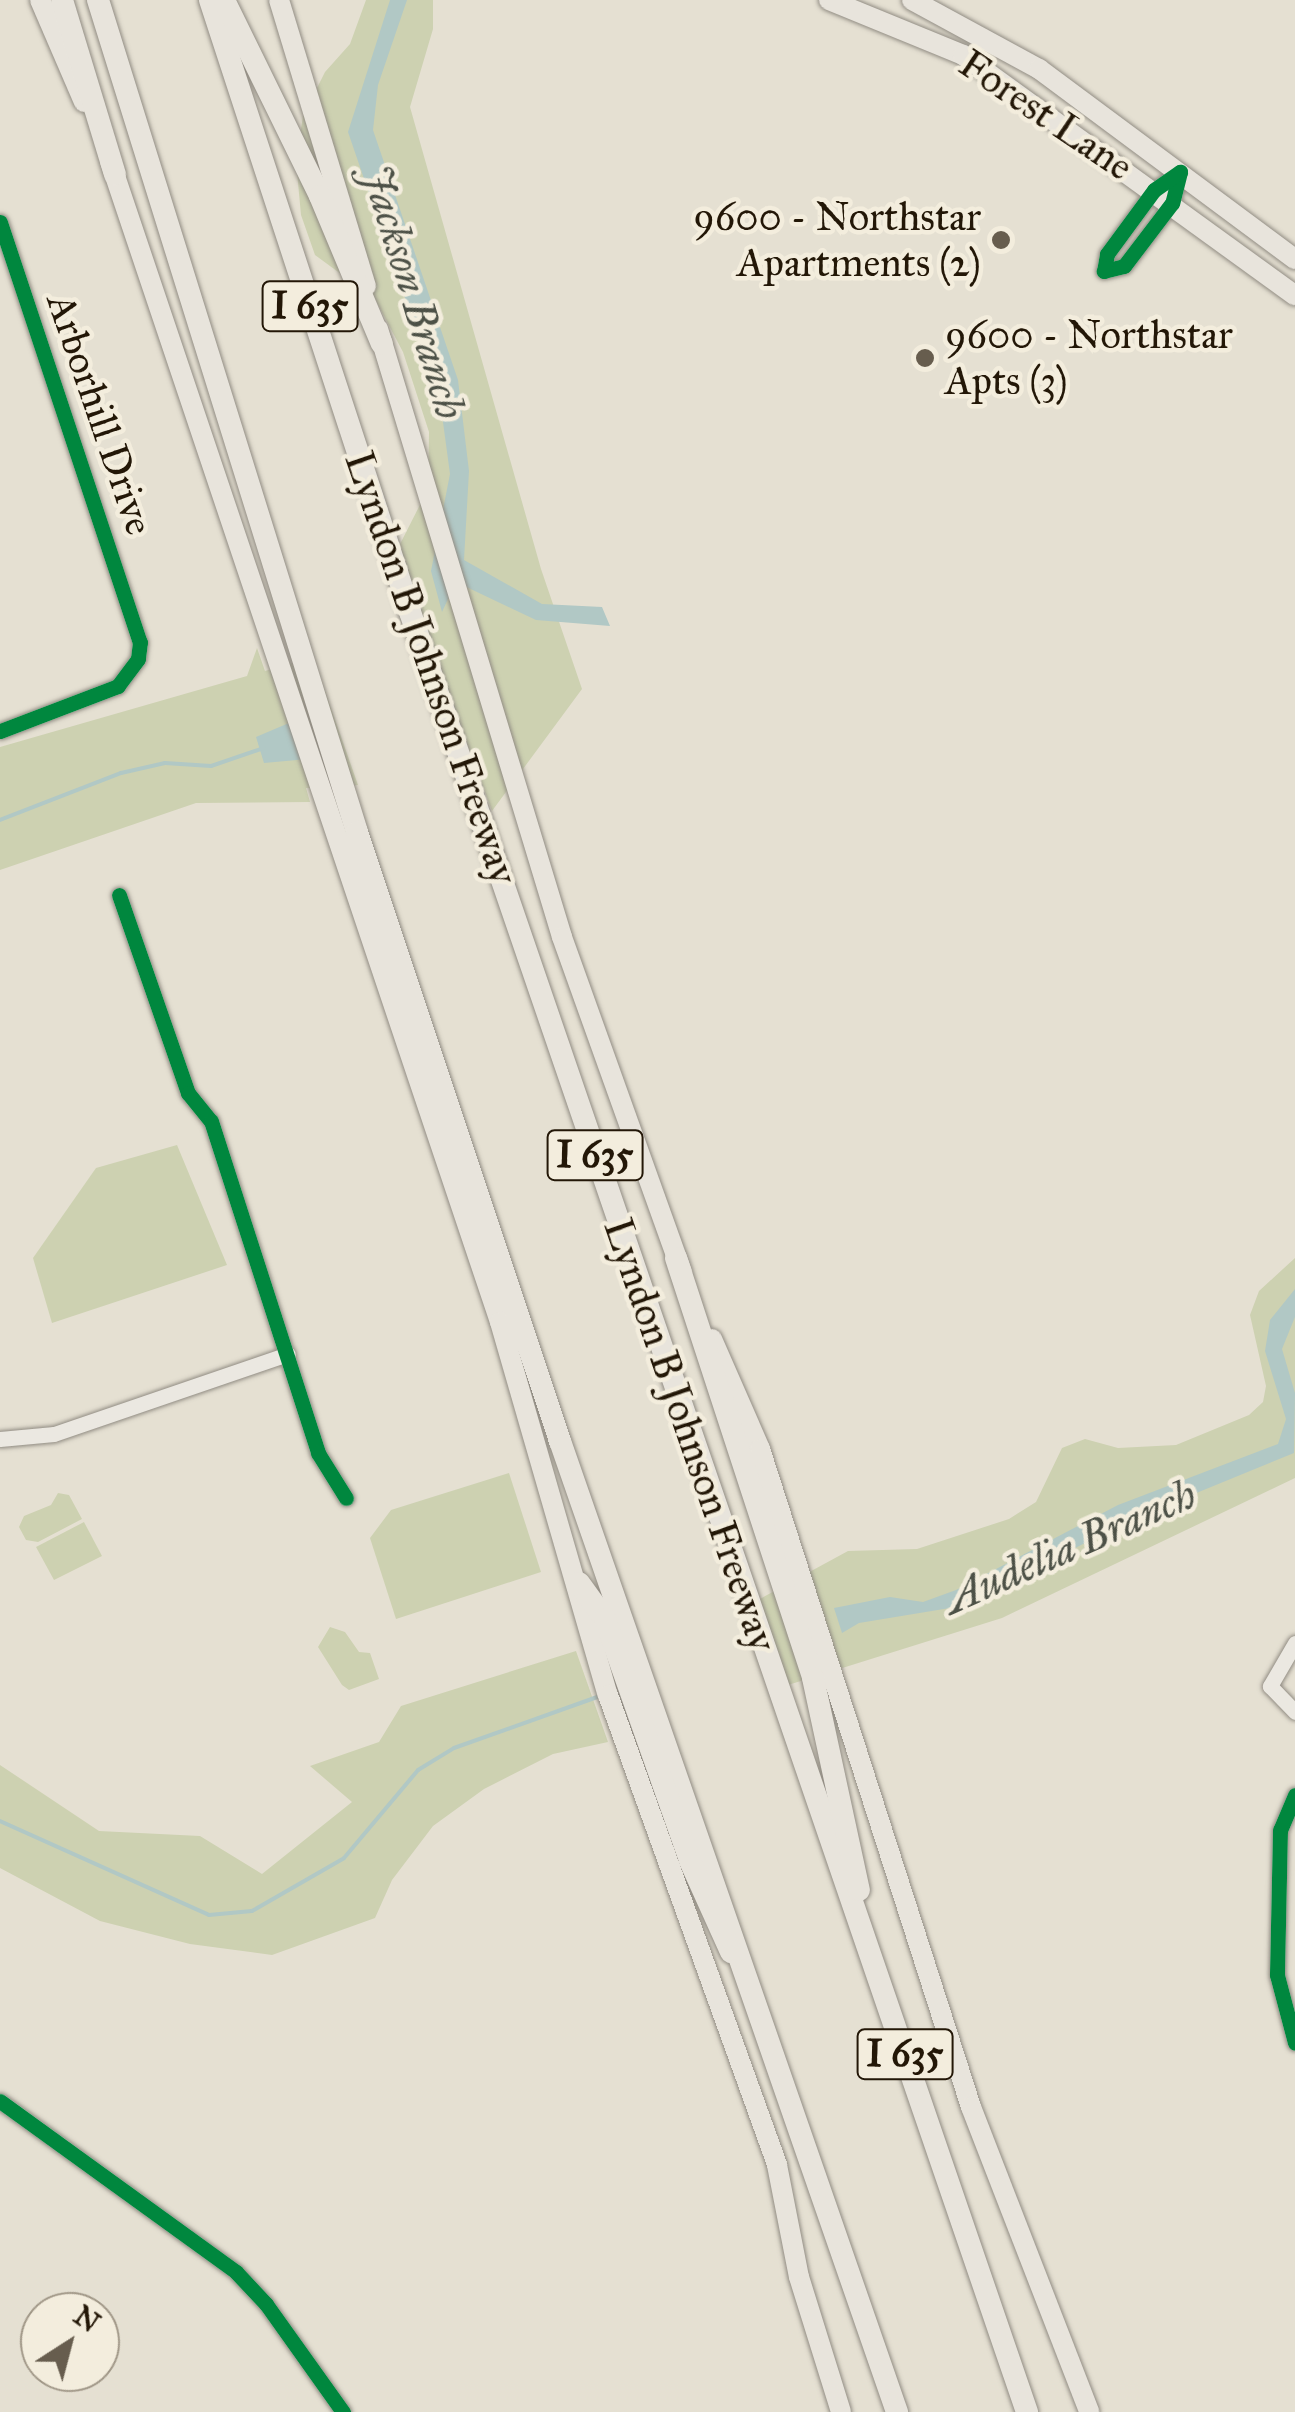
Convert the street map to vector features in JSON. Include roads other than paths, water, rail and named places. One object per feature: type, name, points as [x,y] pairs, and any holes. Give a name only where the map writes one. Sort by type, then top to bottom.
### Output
[{"type":"highway","points":[[62,0],[115,174]]},
{"type":"highway","points":[[98,0],[363,850],[560,1441],[689,1800],[898,2412]]},
{"type":"highway","name":"Lyndon B Johnson Freeway","points":[[210,0],[436,687],[1028,2412]]},
{"type":"highway","points":[[224,0],[320,196],[382,344]]},
{"type":"highway","points":[[676,1258],[831,1742],[872,1957]]},
{"type":"highway","points":[[579,1583],[605,1620],[720,1940],[747,1971]]},
{"type":"main road","points":[[40,0],[115,174],[500,1322],[646,1808],[777,2166],[799,2277],[841,2412]]},
{"type":"main road","points":[[279,0],[477,674],[676,1258],[760,1449],[971,2107],[1089,2412]]},
{"type":"main road","name":"Forest Lane","points":[[912,0],[1005,46],[1295,259]]},
{"type":"main road","name":"Forest Lane","points":[[838,2],[963,55],[1293,292]]},
{"type":"street","points":[[1180,172],[1172,203],[1124,266],[1104,270],[1107,254],[1154,190],[1180,172]]},
{"type":"street","name":"Arborhill Drive","points":[[0,222],[138,626],[138,659],[118,686],[0,731]]},
{"type":"street","points":[[119,895],[188,1094],[211,1121],[328,1478],[346,1498]]},
{"type":"street","points":[[0,1439],[54,1434],[288,1354]]},
{"type":"street","points":[[1295,1644],[1270,1686],[1295,1712]]},
{"type":"street","points":[[1295,1796],[1280,1830],[1277,1975],[1295,2043]]},
{"type":"street","points":[[0,2101],[236,2272],[266,2304],[342,2412]]},
{"type":"water","points":[[390,0],[407,0],[378,85],[373,130],[458,380],[469,471],[464,560],[542,604],[602,607],[610,626],[536,620],[456,582],[442,612],[431,571],[450,474],[440,400],[348,132]]},
{"type":"water","points":[[303,717],[319,758],[264,763],[256,737]]},
{"type":"water","points":[[1295,1289],[1295,1317],[1282,1349],[1295,1393],[1294,1453],[1128,1521],[962,1606],[859,1623],[842,1633],[834,1608],[890,1597],[923,1602],[956,1590],[1118,1505],[1278,1444],[1286,1419],[1265,1351],[1270,1320]]},
{"type":"waterway","name":"Jackson Branch","points":[[0,820],[121,773],[165,763],[211,766],[264,748]]},
{"type":"waterway","name":"Audelia Branch","points":[[0,1821],[209,1915],[252,1911],[344,1858],[418,1770],[454,1748],[603,1695]]},
{"type":"place","name":"9600 - Northstar Apartments (2)","points":[[1001,240]]},
{"type":"place","name":"9600 - Northstar Apts (3)","points":[[925,358]]}]
